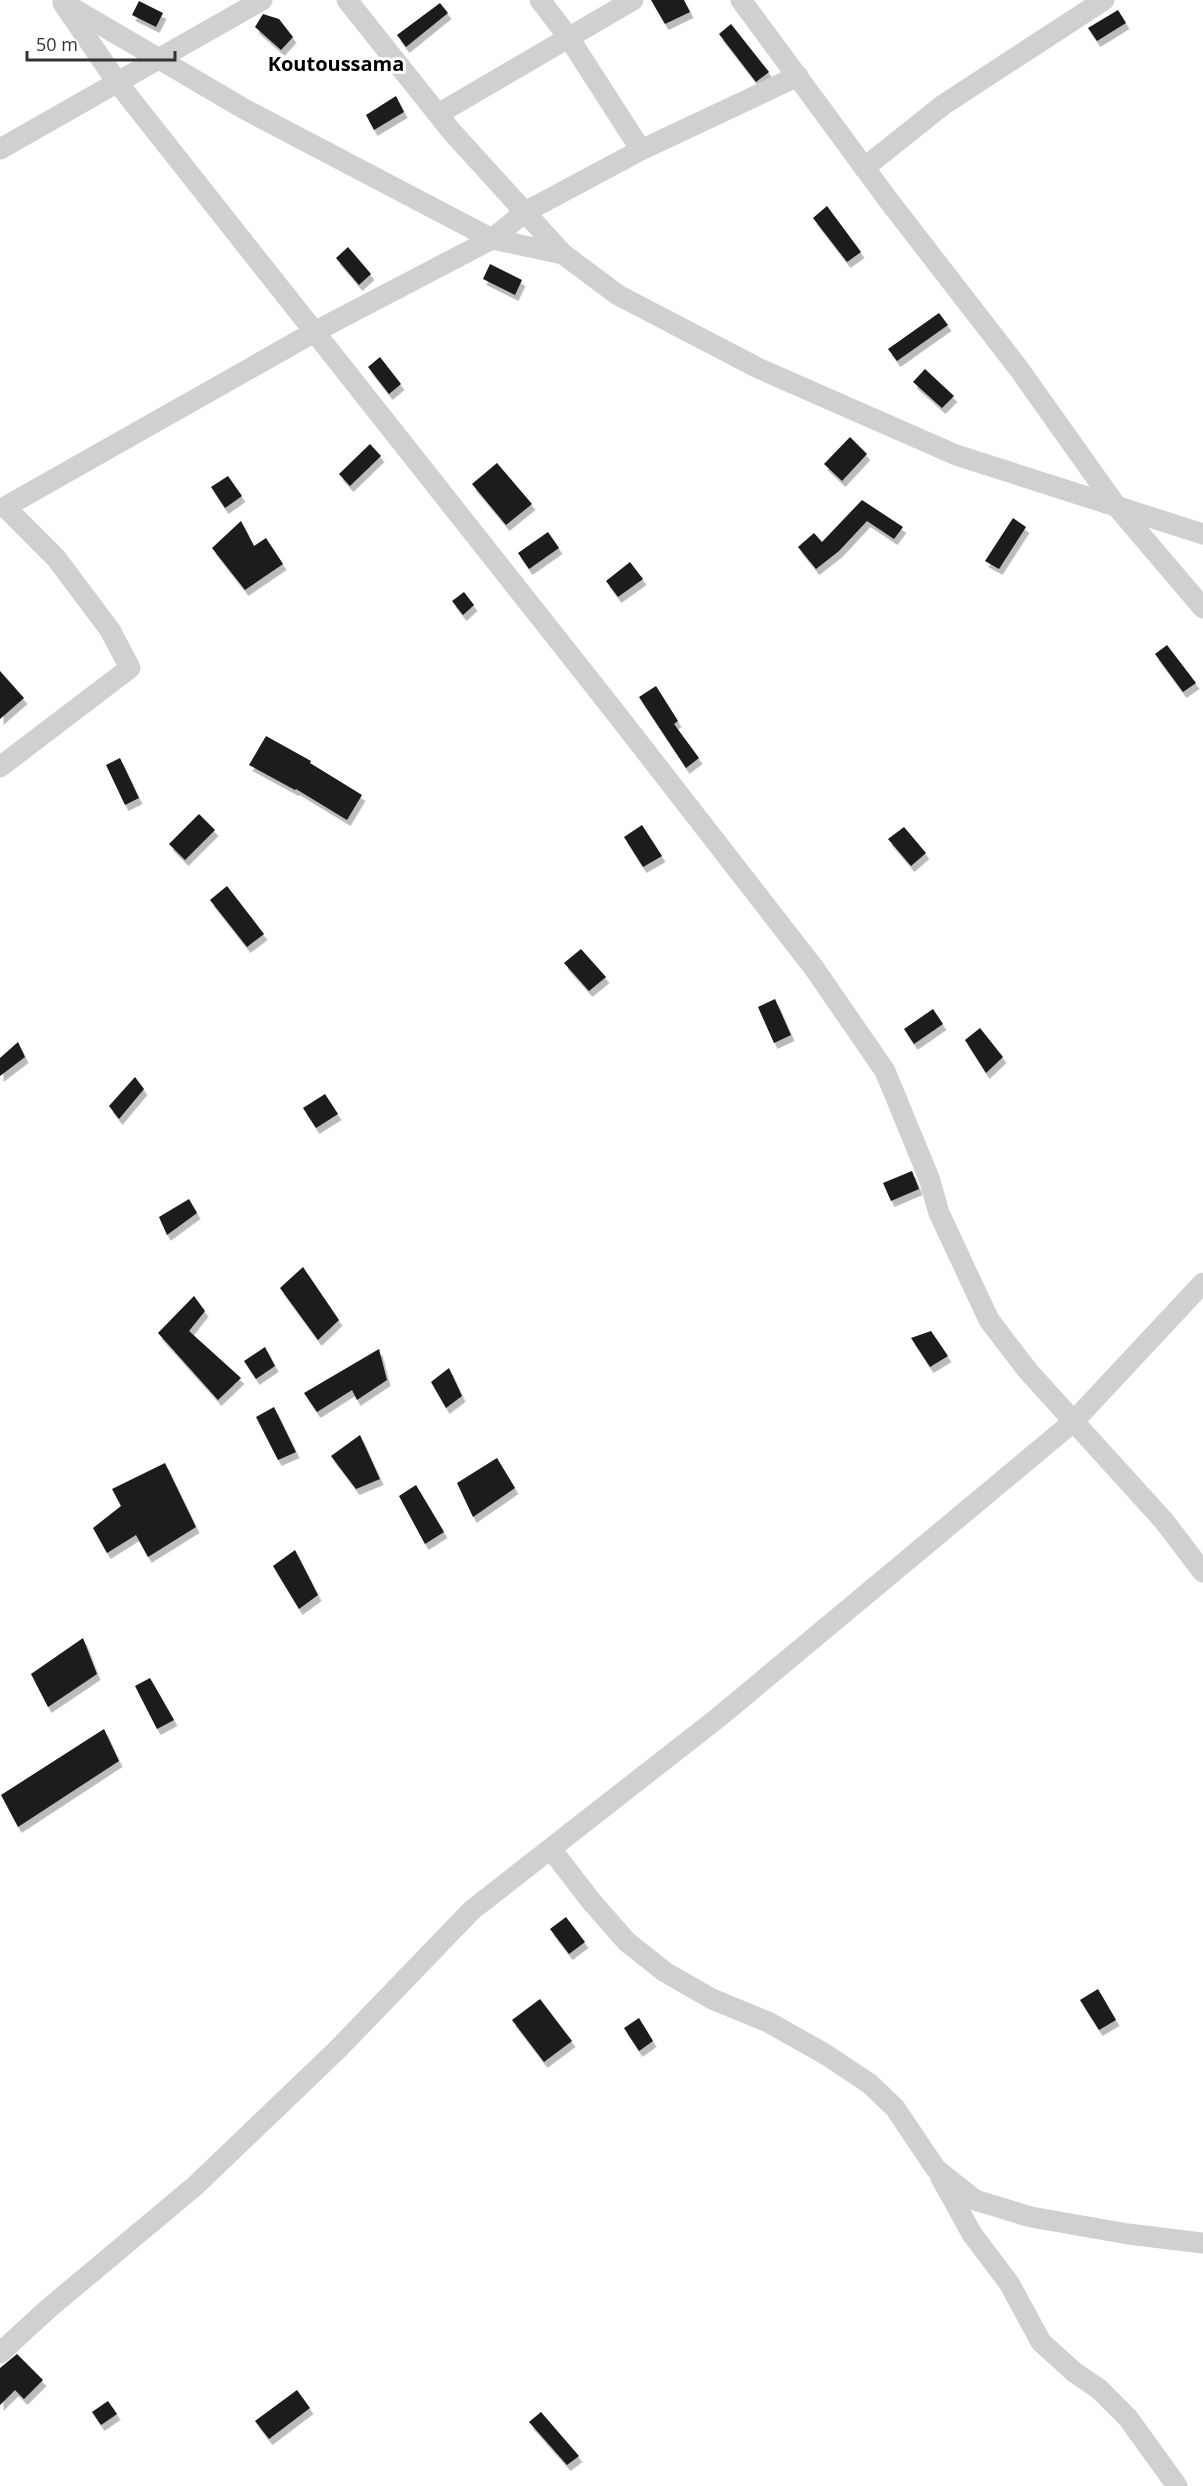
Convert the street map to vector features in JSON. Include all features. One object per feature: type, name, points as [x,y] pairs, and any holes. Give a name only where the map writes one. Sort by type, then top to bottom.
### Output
[{"type":"street","points":[[0,149],[262,0]]},
{"type":"street","points":[[347,0],[438,114],[563,254],[618,295],[691,335],[832,402],[956,455],[1203,534]]},
{"type":"street","points":[[540,0],[569,38],[641,150]]},
{"type":"street","points":[[438,114],[633,0]]},
{"type":"street","points":[[741,0],[864,168],[1019,369],[1117,507],[1203,608]]},
{"type":"street","points":[[864,168],[943,105],[1104,0]]},
{"type":"street","points":[[60,2],[246,110],[492,239],[563,254]]},
{"type":"street","points":[[60,2],[117,82],[316,331],[371,405],[615,712],[814,968],[885,1071],[929,1178],[939,1213],[989,1320],[1028,1371],[1164,1521],[1203,1572]]},
{"type":"street","points":[[0,767],[130,668],[110,630],[56,558],[2,506],[316,331],[492,239],[525,212],[641,150],[798,76]]},
{"type":"street","points":[[0,2353],[49,2308],[195,2186],[338,2049],[472,1910],[719,1717],[1073,1422],[1203,1283]]},
{"type":"street","points":[[551,1849],[591,1901],[627,1942],[665,1972],[712,2000],[768,2022],[825,2054],[870,2084],[895,2109],[936,2169],[972,2234],[1009,2283],[1041,2342],[1074,2372],[1099,2389],[1128,2418],[1177,2486]]},
{"type":"street","points":[[936,2169],[975,2200],[1031,2217],[1128,2234],[1203,2243]]},
{"type":"building","points":[[651,0],[684,0],[690,12],[665,24]]},
{"type":"building","points":[[139,1],[163,13],[156,27],[132,15]]},
{"type":"building","points":[[440,3],[448,13],[406,47],[397,35]]},
{"type":"building","points":[[1118,10],[1126,23],[1097,41],[1088,28]]},
{"type":"building","points":[[263,14],[279,19],[293,37],[281,50],[255,27]]},
{"type":"building","points":[[731,24],[769,72],[756,82],[719,34]]},
{"type":"building","points":[[396,96],[404,112],[374,130],[366,115]]},
{"type":"building","points":[[827,206],[861,252],[847,262],[813,218]]},
{"type":"building","points":[[348,247],[371,274],[359,285],[336,258]]},
{"type":"building","points":[[490,264],[522,280],[515,295],[483,279]]},
{"type":"building","points":[[939,313],[948,325],[897,361],[888,349]]},
{"type":"building","points":[[380,357],[401,384],[389,394],[368,367]]},
{"type":"building","points":[[925,369],[954,396],[942,408],[913,382]]},
{"type":"building","points":[[850,437],[867,454],[842,481],[824,464]]},
{"type":"building","points":[[370,444],[381,456],[350,486],[339,474]]},
{"type":"building","points":[[497,463],[532,504],[506,525],[472,484]]},
{"type":"building","points":[[228,476],[242,496],[225,508],[211,487]]},
{"type":"building","points":[[862,500],[903,527],[894,539],[867,521],[839,551],[816,569],[798,547],[814,533],[822,542]]},
{"type":"building","points":[[1013,518],[1026,527],[999,569],[985,561]]},
{"type":"building","points":[[241,521],[254,546],[266,538],[283,564],[245,590],[212,548]]},
{"type":"building","points":[[548,532],[559,548],[529,569],[518,553]]},
{"type":"building","points":[[630,562],[643,579],[618,597],[606,581]]},
{"type":"building","points":[[464,592],[474,605],[463,615],[452,601]]},
{"type":"building","points":[[1167,645],[1196,683],[1183,692],[1155,654]]},
{"type":"building","points":[[0,671],[24,698],[0,719]]},
{"type":"building","points":[[656,686],[678,721],[674,724],[699,758],[686,768],[639,697]]},
{"type":"building","points":[[266,736],[311,761],[310,763],[362,795],[347,820],[296,789],[249,765]]},
{"type":"building","points":[[120,758],[139,798],[125,805],[106,765]]},
{"type":"building","points":[[199,814],[215,830],[185,860],[169,844]]},
{"type":"building","points":[[642,825],[662,856],[643,867],[624,837]]},
{"type":"building","points":[[904,827],[926,853],[911,866],[888,839]]},
{"type":"building","points":[[227,886],[264,934],[247,947],[210,900]]},
{"type":"building","points":[[581,949],[606,977],[589,991],[564,963]]},
{"type":"building","points":[[775,999],[791,1035],[774,1043],[758,1007]]},
{"type":"building","points":[[933,1009],[943,1024],[914,1044],[904,1029]]},
{"type":"building","points":[[980,1028],[1003,1057],[986,1073],[965,1040]]},
{"type":"building","points":[[18,1042],[25,1057],[0,1076],[0,1058]]},
{"type":"building","points":[[135,1077],[144,1089],[119,1119],[109,1106]]},
{"type":"building","points":[[325,1094],[338,1114],[316,1128],[303,1108]]},
{"type":"building","points":[[912,1171],[919,1189],[891,1201],[883,1183]]},
{"type":"building","points":[[189,1199],[197,1213],[167,1235],[159,1217]]},
{"type":"building","points":[[303,1267],[339,1320],[318,1340],[280,1288]]},
{"type":"building","points":[[194,1296],[205,1311],[189,1331],[241,1378],[218,1400],[158,1333]]},
{"type":"building","points":[[931,1331],[948,1356],[930,1367],[911,1338]]},
{"type":"building","points":[[265,1347],[275,1366],[256,1379],[244,1361]]},
{"type":"building","points":[[379,1349],[387,1380],[357,1400],[352,1390],[317,1412],[304,1393]]},
{"type":"building","points":[[449,1368],[462,1396],[446,1408],[431,1382]]},
{"type":"building","points":[[274,1407],[296,1452],[278,1460],[256,1417]]},
{"type":"building","points":[[360,1435],[380,1479],[356,1489],[331,1456]]},
{"type":"building","points":[[497,1458],[515,1488],[473,1517],[457,1483]]},
{"type":"building","points":[[165,1463],[196,1527],[148,1557],[136,1535],[107,1553],[93,1528],[121,1506],[112,1489]]},
{"type":"building","points":[[416,1485],[444,1532],[425,1544],[399,1496]]},
{"type":"building","points":[[295,1550],[318,1595],[299,1609],[273,1566]]},
{"type":"building","points":[[83,1638],[97,1674],[48,1707],[31,1674]]},
{"type":"building","points":[[150,1678],[174,1720],[157,1729],[135,1686]]},
{"type":"building","points":[[104,1729],[119,1761],[18,1827],[1,1795]]},
{"type":"building","points":[[566,1917],[585,1942],[569,1954],[550,1929]]},
{"type":"building","points":[[1098,1989],[1116,2020],[1099,2030],[1080,2000]]},
{"type":"building","points":[[540,1999],[572,2041],[544,2062],[512,2020]]},
{"type":"building","points":[[639,2018],[653,2041],[639,2051],[624,2028]]},
{"type":"building","points":[[17,2354],[43,2380],[24,2399],[15,2390],[0,2405],[0,2368]]},
{"type":"building","points":[[297,2390],[310,2408],[269,2439],[255,2421]]},
{"type":"building","points":[[108,2401],[117,2414],[101,2425],[92,2412]]},
{"type":"building","points":[[541,2412],[579,2456],[567,2465],[529,2422]]},
{"type":"district","name":"Koutoussama","points":[[336,63]]}]
